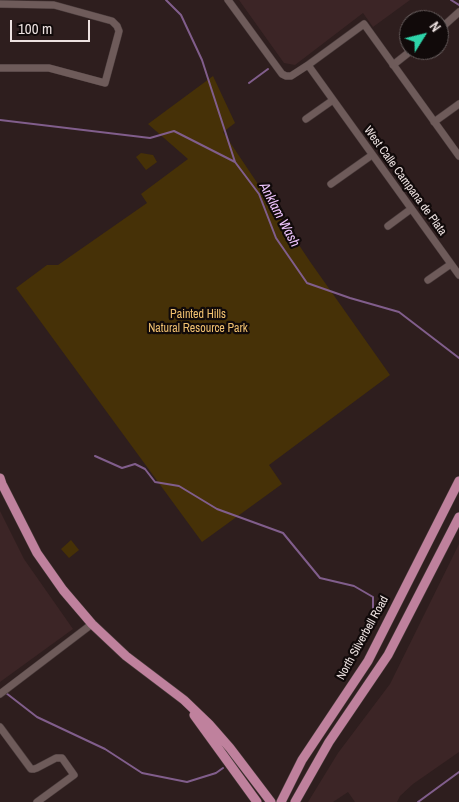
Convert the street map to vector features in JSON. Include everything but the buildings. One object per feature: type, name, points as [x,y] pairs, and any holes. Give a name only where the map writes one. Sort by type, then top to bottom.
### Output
[{"type":"main road","points":[[0,478],[37,553],[63,590],[92,624],[126,656],[184,700],[215,730],[271,802]]},
{"type":"main road","name":"North Silverbell Road","points":[[281,802],[302,760],[368,660],[459,481]]},
{"type":"main road","points":[[296,802],[329,742],[388,655],[459,517]]},
{"type":"main road","points":[[184,700],[257,802]]},
{"type":"street","points":[[228,0],[282,74],[286,76],[291,76],[364,24],[459,156]]},
{"type":"street","points":[[0,4],[54,5],[120,24],[105,83],[49,68],[0,68]]},
{"type":"street","points":[[393,64],[399,60]]},
{"type":"street","name":"West Calle Campana de Plata","points":[[308,64],[459,275]]},
{"type":"street","points":[[306,119],[333,100]]},
{"type":"street","points":[[434,122],[459,104]]},
{"type":"street","points":[[331,184],[372,155]]},
{"type":"street","points":[[388,226],[412,209]]},
{"type":"street","points":[[428,280],[451,264]]},
{"type":"street","points":[[0,694],[92,624]]},
{"type":"street","points":[[0,726],[31,769],[37,768],[56,758],[62,758],[74,775],[37,802]]},
{"type":"shaded area","points":[[239,0],[410,0],[373,27],[363,13],[295,65],[284,63]]},
{"type":"shaded area","points":[[0,511],[24,559],[73,629],[0,682]]},
{"type":"shaded area","points":[[459,544],[459,752],[413,784],[400,796],[397,802],[355,802],[348,792],[333,802],[308,802],[338,753],[390,684]]},
{"type":"green space","name":"Painted Hills Natural Resource Park","points":[[213,76],[235,123],[223,132],[311,263],[390,375],[269,465],[282,484],[202,542],[16,288],[47,265],[58,265],[147,203],[141,194],[188,159],[148,124]]},
{"type":"green space","points":[[141,153],[153,155],[157,162],[146,170],[136,157]]},
{"type":"green space","points":[[71,540],[79,550],[69,558],[61,549]]},
{"type":"waterway","name":"Anklam Wash","points":[[166,0],[181,15],[202,60],[235,162],[259,194],[276,238],[307,283],[399,312],[459,358]]},
{"type":"waterway","points":[[451,0],[459,5]]},
{"type":"waterway","points":[[249,83],[268,69]]},
{"type":"waterway","points":[[0,120],[150,138],[174,131],[235,162]]},
{"type":"waterway","points":[[95,456],[122,468],[135,464],[145,469],[155,482],[179,486],[217,509],[283,533],[320,578],[354,586],[373,597],[373,613],[379,616]]},
{"type":"waterway","points":[[6,693],[37,717],[105,749],[142,773],[187,782],[216,773],[223,768]]},
{"type":"waterway","points":[[418,802],[459,772]]}]
